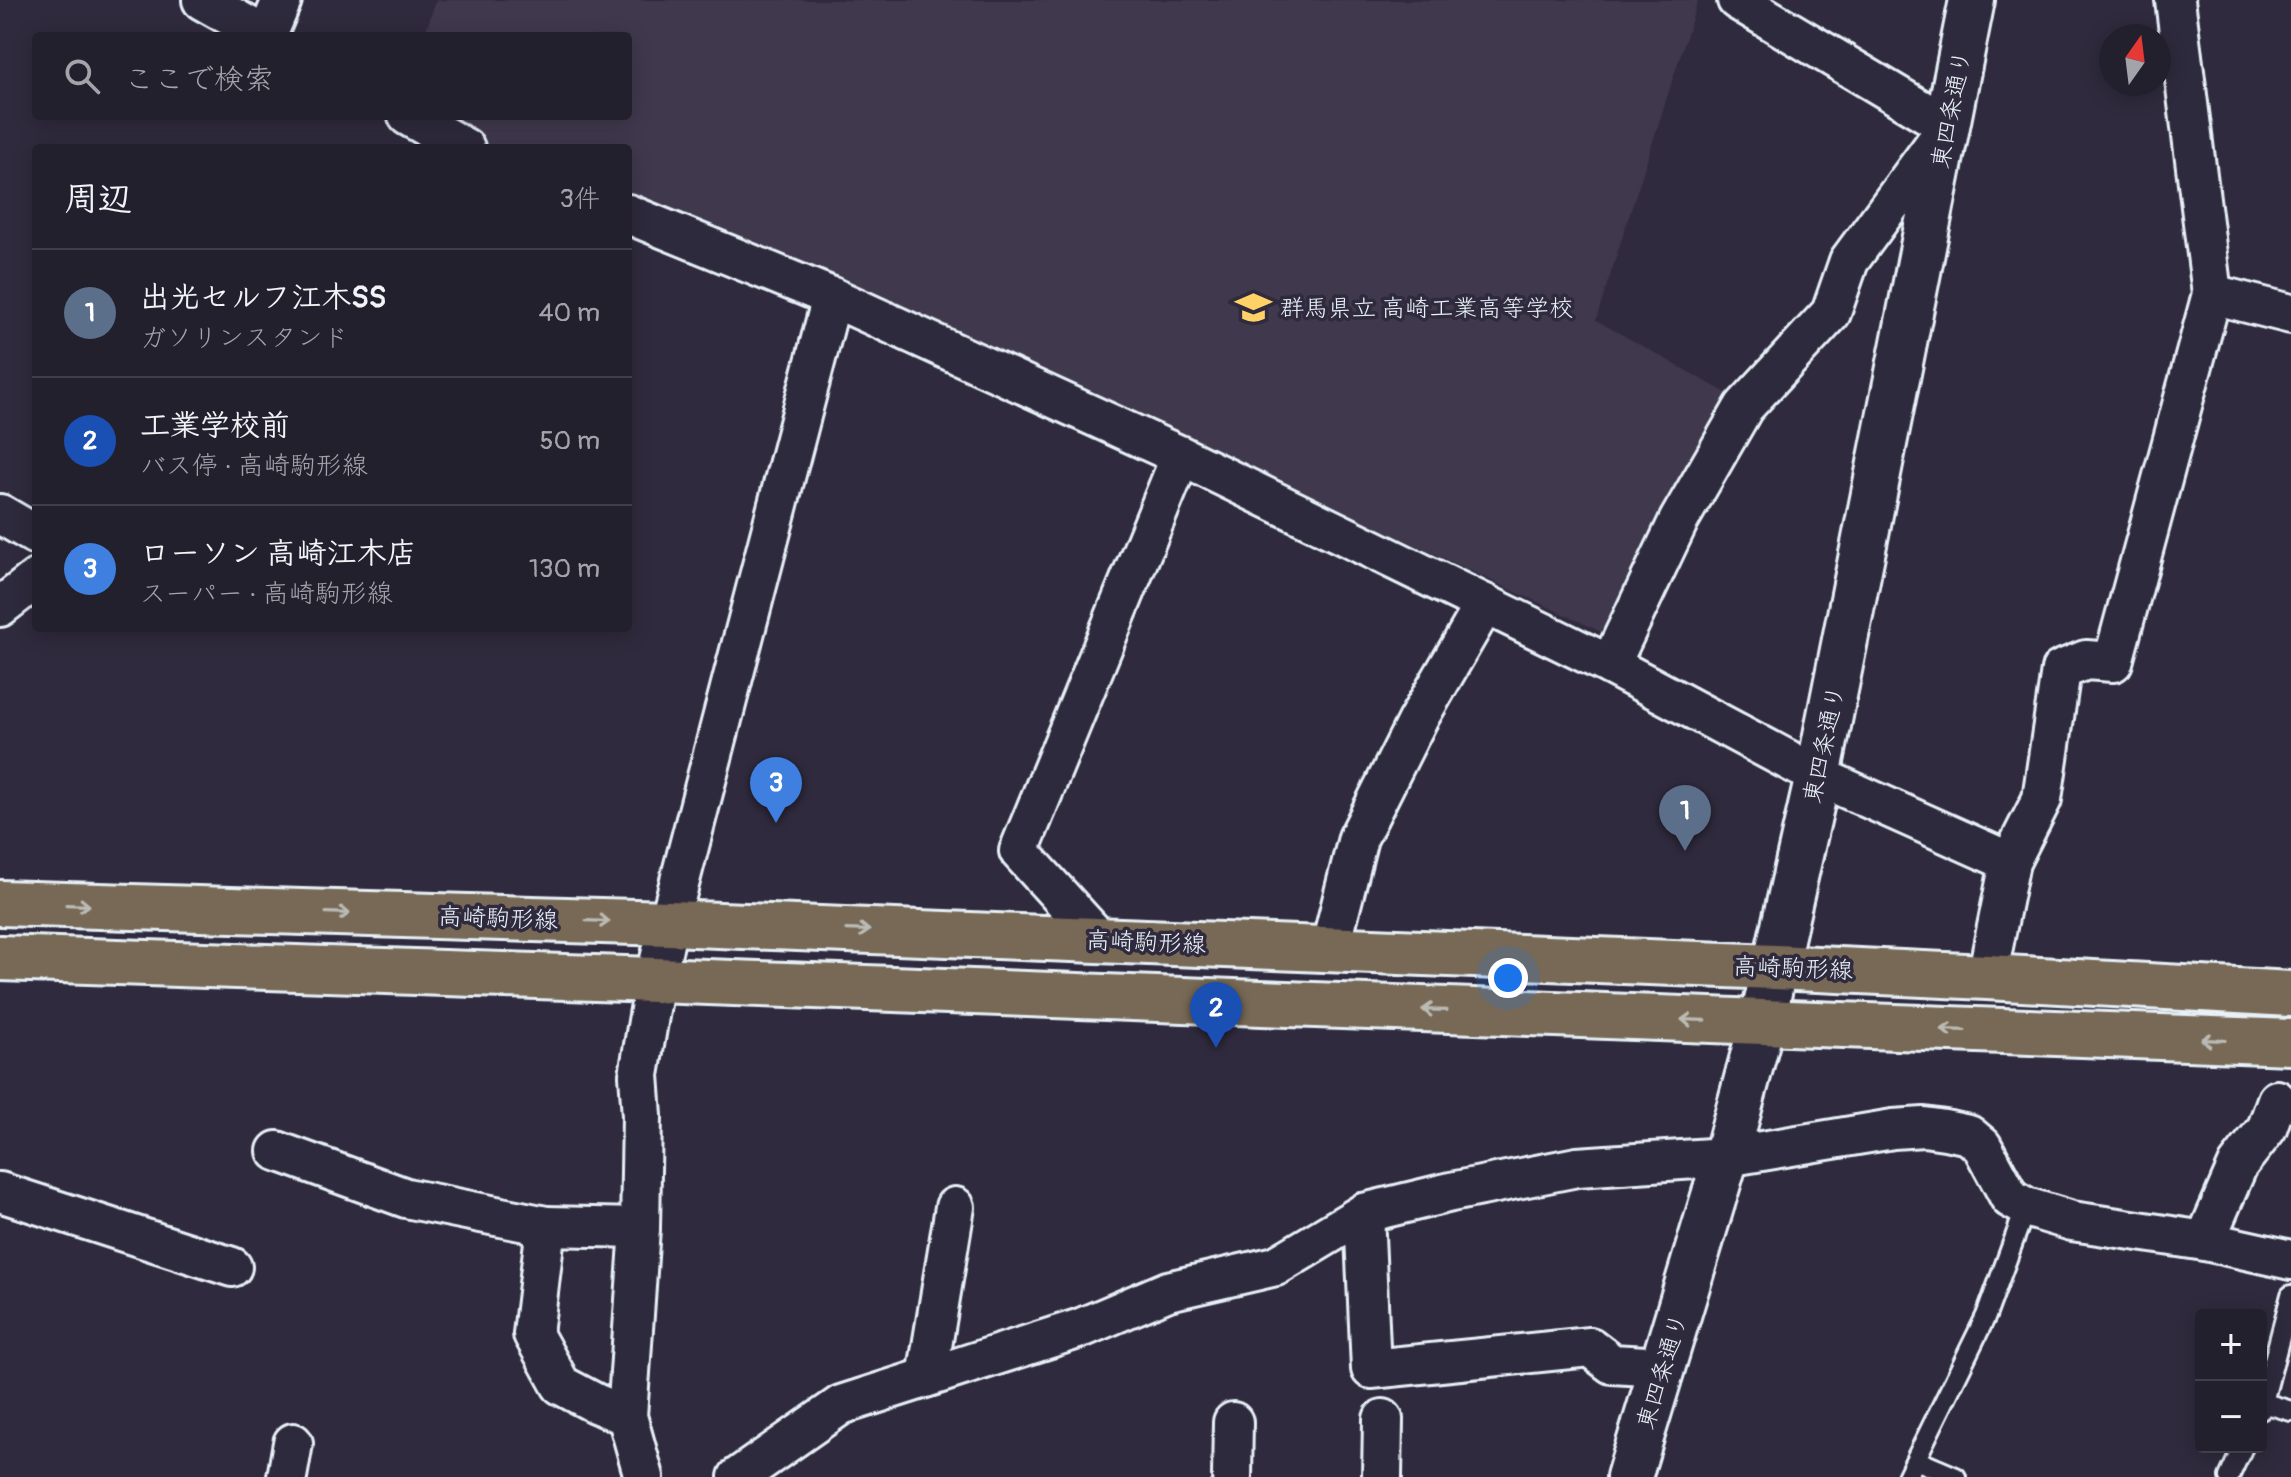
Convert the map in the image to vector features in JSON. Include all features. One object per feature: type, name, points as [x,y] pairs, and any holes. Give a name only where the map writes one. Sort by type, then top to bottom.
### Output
[{"type":"main road","name":"高崎駒形線","points":[[0,903],[669,923],[1330,949],[1775,967],[2291,994]]},
{"type":"main road","points":[[0,958],[2291,1042]]},
{"type":"street","points":[[202,0],[259,32]]},
{"type":"street","points":[[268,32],[282,0]]},
{"type":"street","points":[[1610,665],[1679,520],[1744,407],[1831,313],[1849,261],[1948,126],[1737,0]]},
{"type":"street","name":"東四条通り","points":[[1629,1477],[1726,1157],[1762,1023],[1818,776],[1972,0]]},
{"type":"street","points":[[1987,977],[2010,862],[2042,799],[2061,670],[2086,660],[2113,662],[2212,294],[2175,0]]},
{"type":"street","points":[[411,129],[454,144]]},
{"type":"street","points":[[632,216],[832,297],[1181,456],[1610,665],[1818,776],[2010,862]]},
{"type":"street","points":[[2212,294],[2291,314]]},
{"type":"street","points":[[644,1477],[627,1416],[640,1228],[642,1116],[639,1075],[655,980],[669,923],[832,297]]},
{"type":"street","points":[[1100,940],[1019,851],[1181,456]]},
{"type":"street","points":[[0,514],[32,533]]},
{"type":"street","points":[[0,607],[32,582]]},
{"type":"street","points":[[1330,949],[1358,838],[1417,721],[1485,604]]},
{"type":"street","points":[[2205,1241],[2238,1165],[2267,1128],[2277,1100]]},
{"type":"street","points":[[738,1477],[841,1405],[1081,1328],[1168,1291],[1276,1266],[1364,1213],[1577,1167],[1726,1157],[1893,1129],[1924,1127],[1969,1135],[1982,1146],[2010,1198],[2026,1207],[2072,1221],[2205,1241],[2291,1260]]},
{"type":"street","points":[[277,1151],[406,1198],[546,1226],[640,1228]]},
{"type":"street","points":[[0,1192],[232,1267]]},
{"type":"street","points":[[927,1377],[955,1207]]},
{"type":"street","points":[[1364,1213],[1371,1369],[1590,1347],[1612,1364],[1663,1367]]},
{"type":"street","points":[[546,1226],[533,1334],[561,1385],[627,1416]]},
{"type":"street","points":[[1382,1477],[1383,1419]]},
{"type":"street","points":[[1232,1477],[1233,1422]]},
{"type":"lane","points":[[1907,1477],[1986,1316],[2026,1207]]},
{"type":"lane","points":[[2267,1387],[2291,1295]]},
{"type":"lane","points":[[2267,1407],[2291,1411]]},
{"type":"lane","points":[[2229,1477],[2240,1453]]},
{"type":"lane","points":[[1916,1460],[1956,1477]]},
{"type":"shaded area","name":"群馬県立 高崎工業高等学校","points":[[436,0],[1698,0],[1596,320],[1739,400],[1610,636],[881,295],[632,200],[632,144],[484,144],[437,120],[632,120],[632,32],[425,32]]},
{"type":"place","name":"群馬県立 高崎工業高等学校","points":[[1254,308]]},
{"type":"place","name":"ローソン 高崎江木店","points":[[776,823]]},
{"type":"place","name":"出光セルフ江木SS","points":[[1685,851]]},
{"type":"place","name":"工業学校前","points":[[1216,1048]]}]
